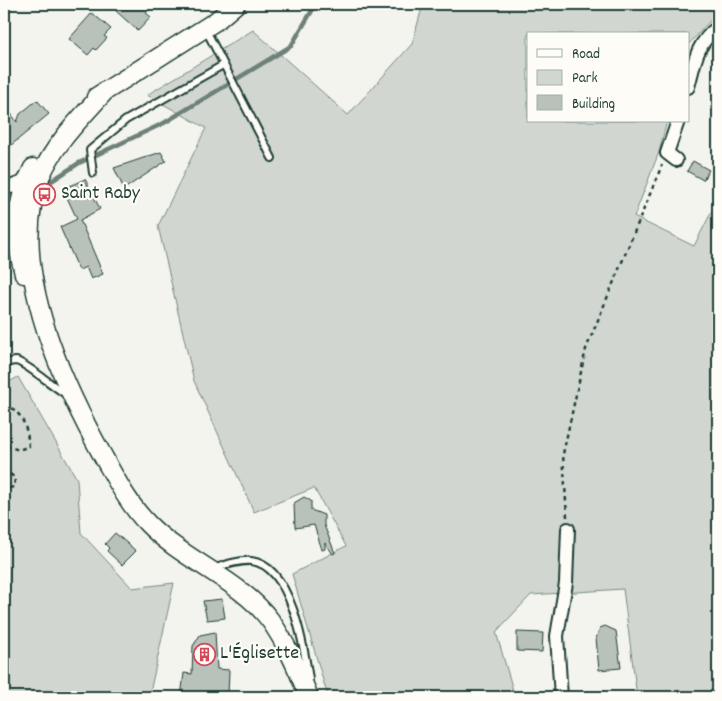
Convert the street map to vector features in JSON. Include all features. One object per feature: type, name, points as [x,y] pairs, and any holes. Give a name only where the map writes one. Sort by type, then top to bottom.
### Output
[{"type":"main road","points":[[45,324],[35,308],[16,246],[11,210],[43,149],[75,114],[105,91],[205,28],[236,4]]},
{"type":"main road","points":[[105,91],[52,153],[40,176],[34,199],[29,225],[30,256],[35,286],[45,324],[73,399],[127,497],[148,524],[246,597],[269,619],[290,653],[310,697]]},
{"type":"street","points":[[690,78],[696,52],[709,34],[718,27]]},
{"type":"street","points":[[671,157],[678,122]]},
{"type":"street","points":[[4,189],[27,181]]},
{"type":"street","points":[[561,697],[557,636],[566,583],[568,528]]},
{"type":"lane","points":[[205,28],[239,98],[272,158]]},
{"type":"lane","points":[[92,173],[90,150],[126,120],[224,67]]},
{"type":"lane","points":[[4,364],[16,362],[26,364],[42,379],[73,399]]},
{"type":"lane","points":[[212,573],[232,563],[252,561],[275,573],[291,601],[305,653],[310,697]]},
{"type":"path","points":[[568,528],[563,454],[586,349],[671,157]]},
{"type":"path","points":[[4,405],[10,407],[26,425],[29,446],[19,450],[4,445]]},
{"type":"path","points":[[4,469],[15,478],[14,487],[4,490]]},
{"type":"path","points":[[4,583],[6,604],[6,697]]},
{"type":"green space","points":[[423,4],[718,4],[718,12],[690,43],[690,32],[527,32],[527,122],[667,122],[659,152],[634,217],[694,246],[718,199],[718,697],[637,697],[623,589],[531,595],[496,632],[515,697],[328,697],[292,574],[346,546],[314,488],[254,512],[194,381],[158,226],[206,128],[147,95],[253,30],[348,115],[412,44]]},
{"type":"green space","points":[[18,377],[77,479],[81,533],[132,588],[174,583],[149,697],[4,697],[4,385]]},
{"type":"building","points":[[123,4],[154,4],[146,13],[151,17],[138,31],[116,11]]},
{"type":"building","points":[[92,13],[111,29],[104,36],[107,38],[96,50],[94,48],[88,55],[69,39]]},
{"type":"building","points":[[37,100],[49,114],[4,151],[4,104],[17,122],[20,114]]},
{"type":"building","points":[[161,152],[166,161],[124,189],[114,168]]},
{"type":"building","points":[[693,161],[709,170],[703,180],[687,171]]},
{"type":"building","points":[[85,179],[100,209],[80,220],[103,274],[91,279],[86,267],[79,270],[60,227],[77,219],[63,189]]},
{"type":"building","points":[[304,497],[311,501],[311,510],[324,515],[324,525],[335,553],[333,554],[325,543],[325,549],[322,550],[314,525],[295,528],[294,503]]},
{"type":"building","points":[[115,533],[136,551],[122,565],[107,551],[109,548],[105,544]]},
{"type":"building","points":[[222,599],[225,618],[207,620],[203,601]]},
{"type":"building","points":[[605,626],[616,631],[621,668],[599,670],[596,638],[600,628]]},
{"type":"building","points":[[215,632],[217,669],[229,670],[228,697],[181,697],[184,673],[192,674],[193,646],[200,635]]},
{"type":"building","points":[[517,632],[543,633],[542,652],[517,651]]},
{"type":"waterway","points":[[47,184],[79,163],[164,123],[291,46],[316,4]]},
{"type":"place","name":"Saint Raby","points":[[45,194]]},
{"type":"place","name":"L'Églisette","points":[[204,654]]}]
